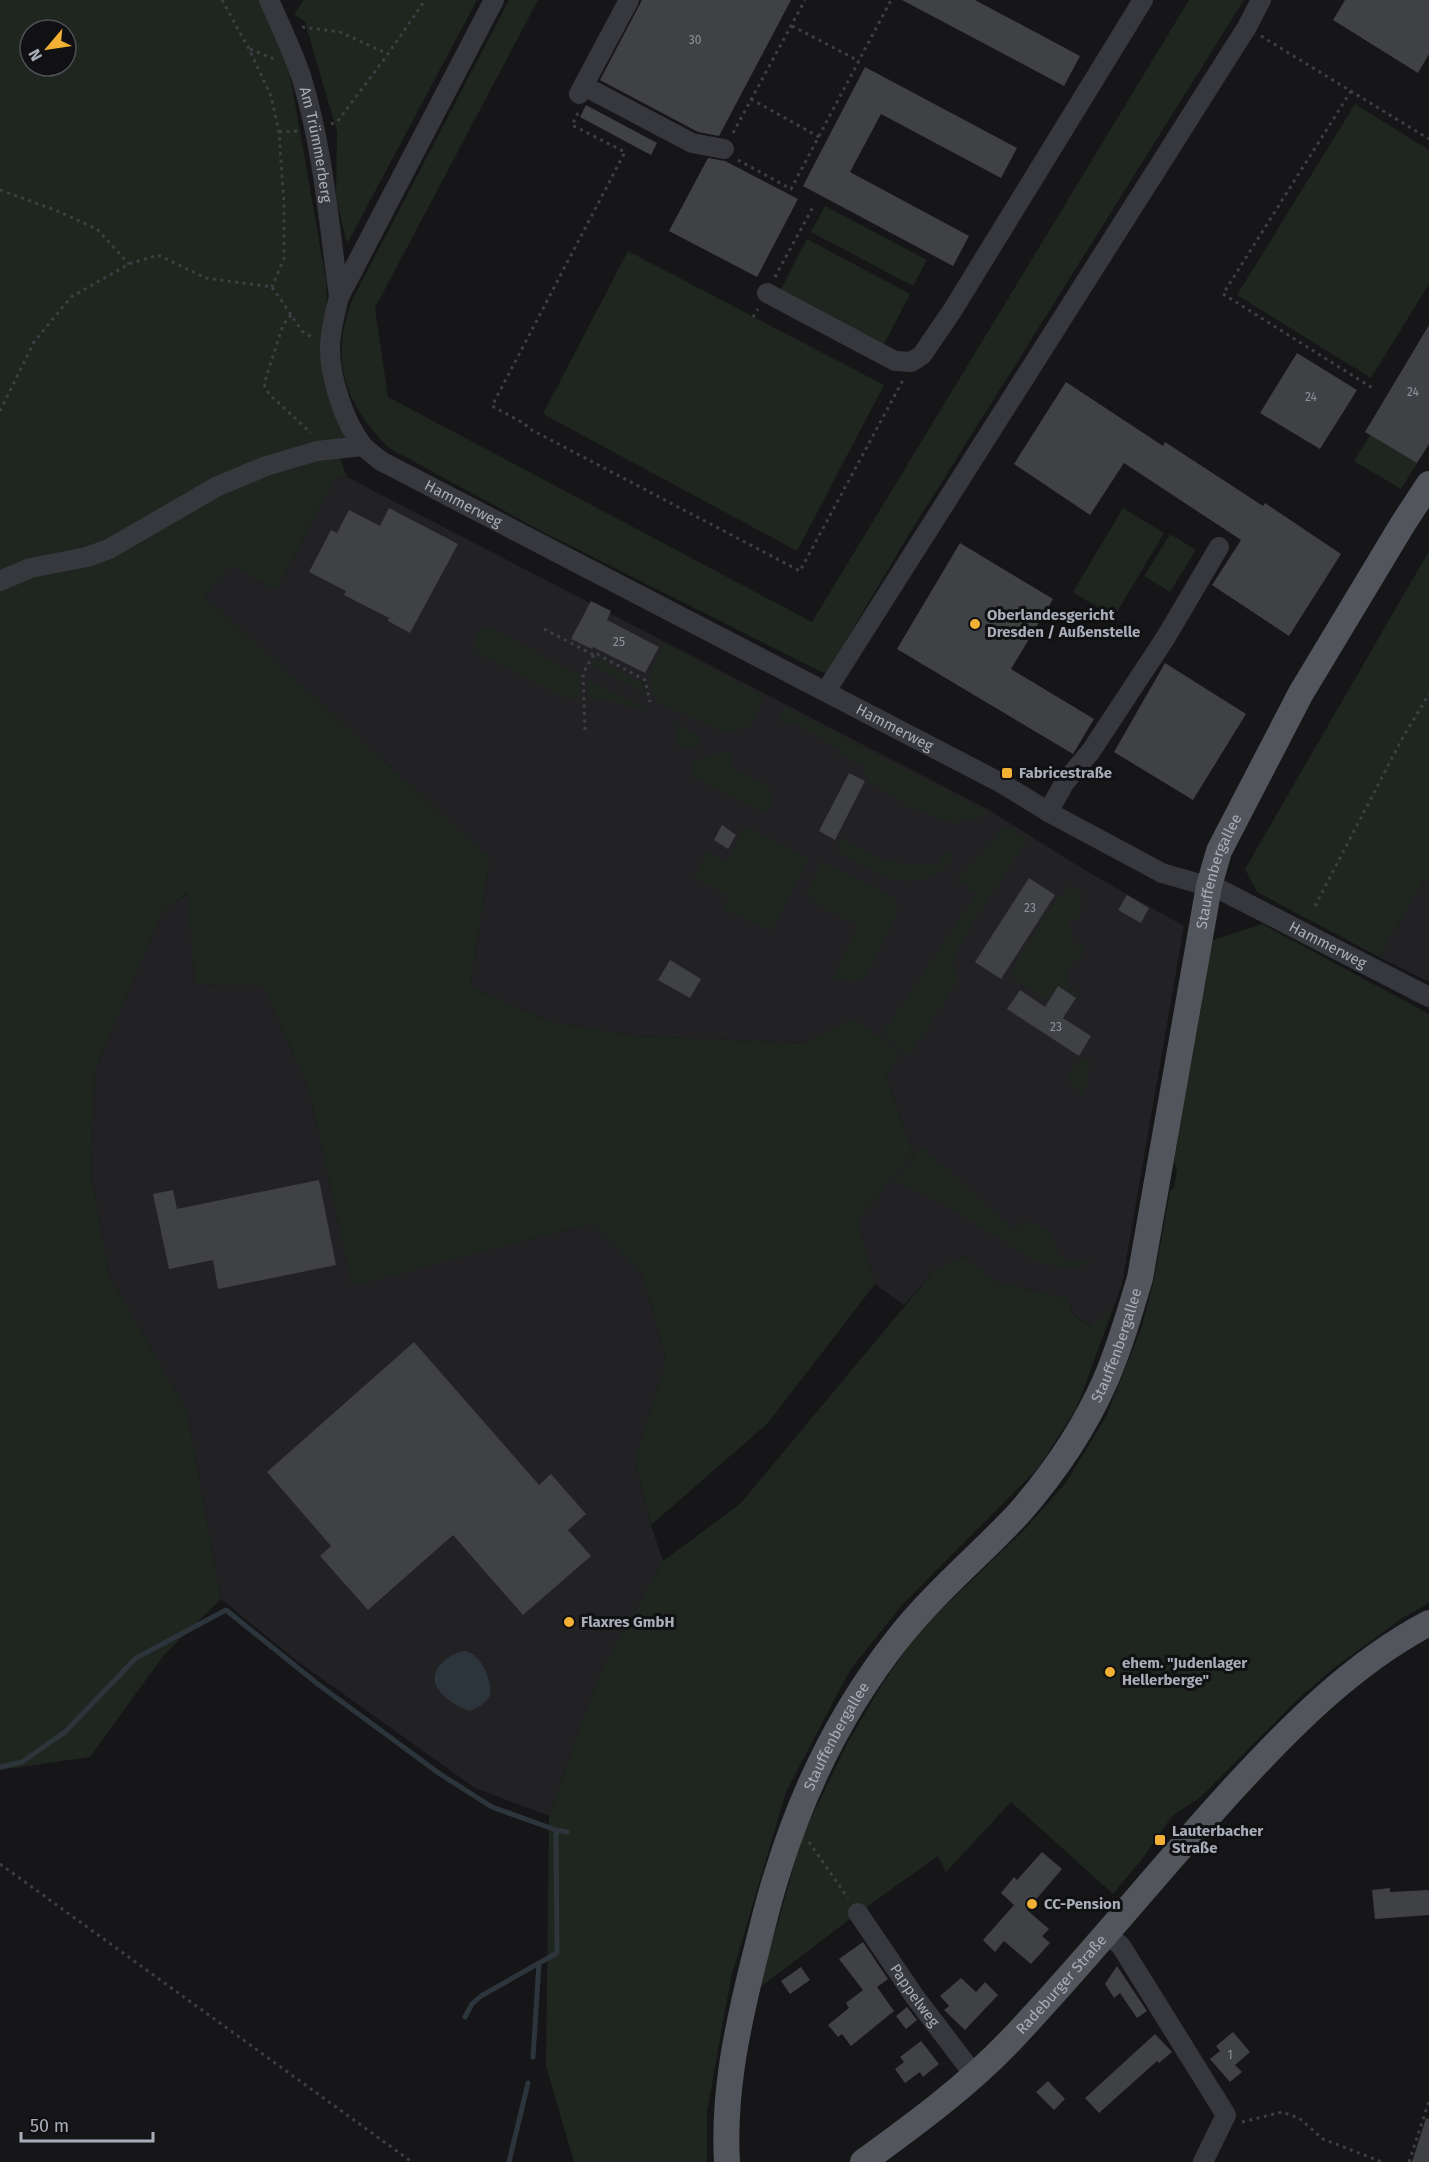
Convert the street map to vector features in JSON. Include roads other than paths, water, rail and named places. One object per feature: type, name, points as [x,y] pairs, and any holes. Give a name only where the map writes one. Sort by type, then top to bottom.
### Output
[{"type":"main road","name":"Stauffenbergallee","points":[[727,2162],[727,2090],[739,2023],[777,1872],[795,1820],[827,1749],[869,1680],[899,1637],[929,1602],[996,1536],[1043,1485],[1075,1438],[1106,1379],[1140,1278],[1209,886],[1219,851],[1301,693],[1429,484]]},
{"type":"main road","name":"Radeburger Straße","points":[[863,2162],[945,2101],[975,2076],[1010,2041],[1179,1848],[1304,1715],[1379,1653],[1429,1623]]},
{"type":"street","name":"Am Trümmerberg","points":[[269,0],[301,76],[323,176],[339,297]]},
{"type":"street","name":"Hammerweg","points":[[494,0],[339,297],[332,325],[330,348],[332,368],[339,397],[363,446],[381,461],[1003,784],[1048,812],[1162,873],[1221,890],[1429,997]]},
{"type":"street","points":[[629,0],[584,90],[692,143],[724,149]]},
{"type":"street","points":[[767,293],[896,361],[911,363],[922,355],[952,311],[1143,0]]},
{"type":"street","points":[[826,691],[1262,0]]},
{"type":"street","points":[[0,581],[30,568],[87,557],[109,549],[216,487],[266,466],[317,451],[363,446]]},
{"type":"street","points":[[1048,812],[1065,782],[1091,751],[1166,637],[1219,547]]},
{"type":"street","name":"Pappelweg","points":[[858,1913],[915,1997],[975,2076]]},
{"type":"street","points":[[1106,1933],[1121,1946],[1226,2115],[1203,2162]]},
{"type":"waterway","points":[[0,1767],[22,1762],[65,1732],[136,1658],[226,1610],[319,1685],[440,1774],[492,1807],[567,1832]]},
{"type":"waterway","points":[[465,2017],[472,2004],[481,1996],[557,1953],[556,1830]]},
{"type":"waterway","points":[[533,2057],[539,1963]]},
{"type":"waterway","points":[[509,2162],[528,2083]]},
{"type":"place","name":"Oberlandesgericht Dresden / Außenstelle","points":[[975,624]]},
{"type":"place","name":"Fabricestraße","points":[[1007,773]]},
{"type":"place","name":"Flaxres GmbH","points":[[569,1622]]},
{"type":"place","name":"ehem. \"Judenlager Hellerberge\"","points":[[1110,1672]]},
{"type":"place","name":"Lauterbacher Straße","points":[[1160,1840]]},
{"type":"place","name":"CC-Pension","points":[[1032,1904]]}]
